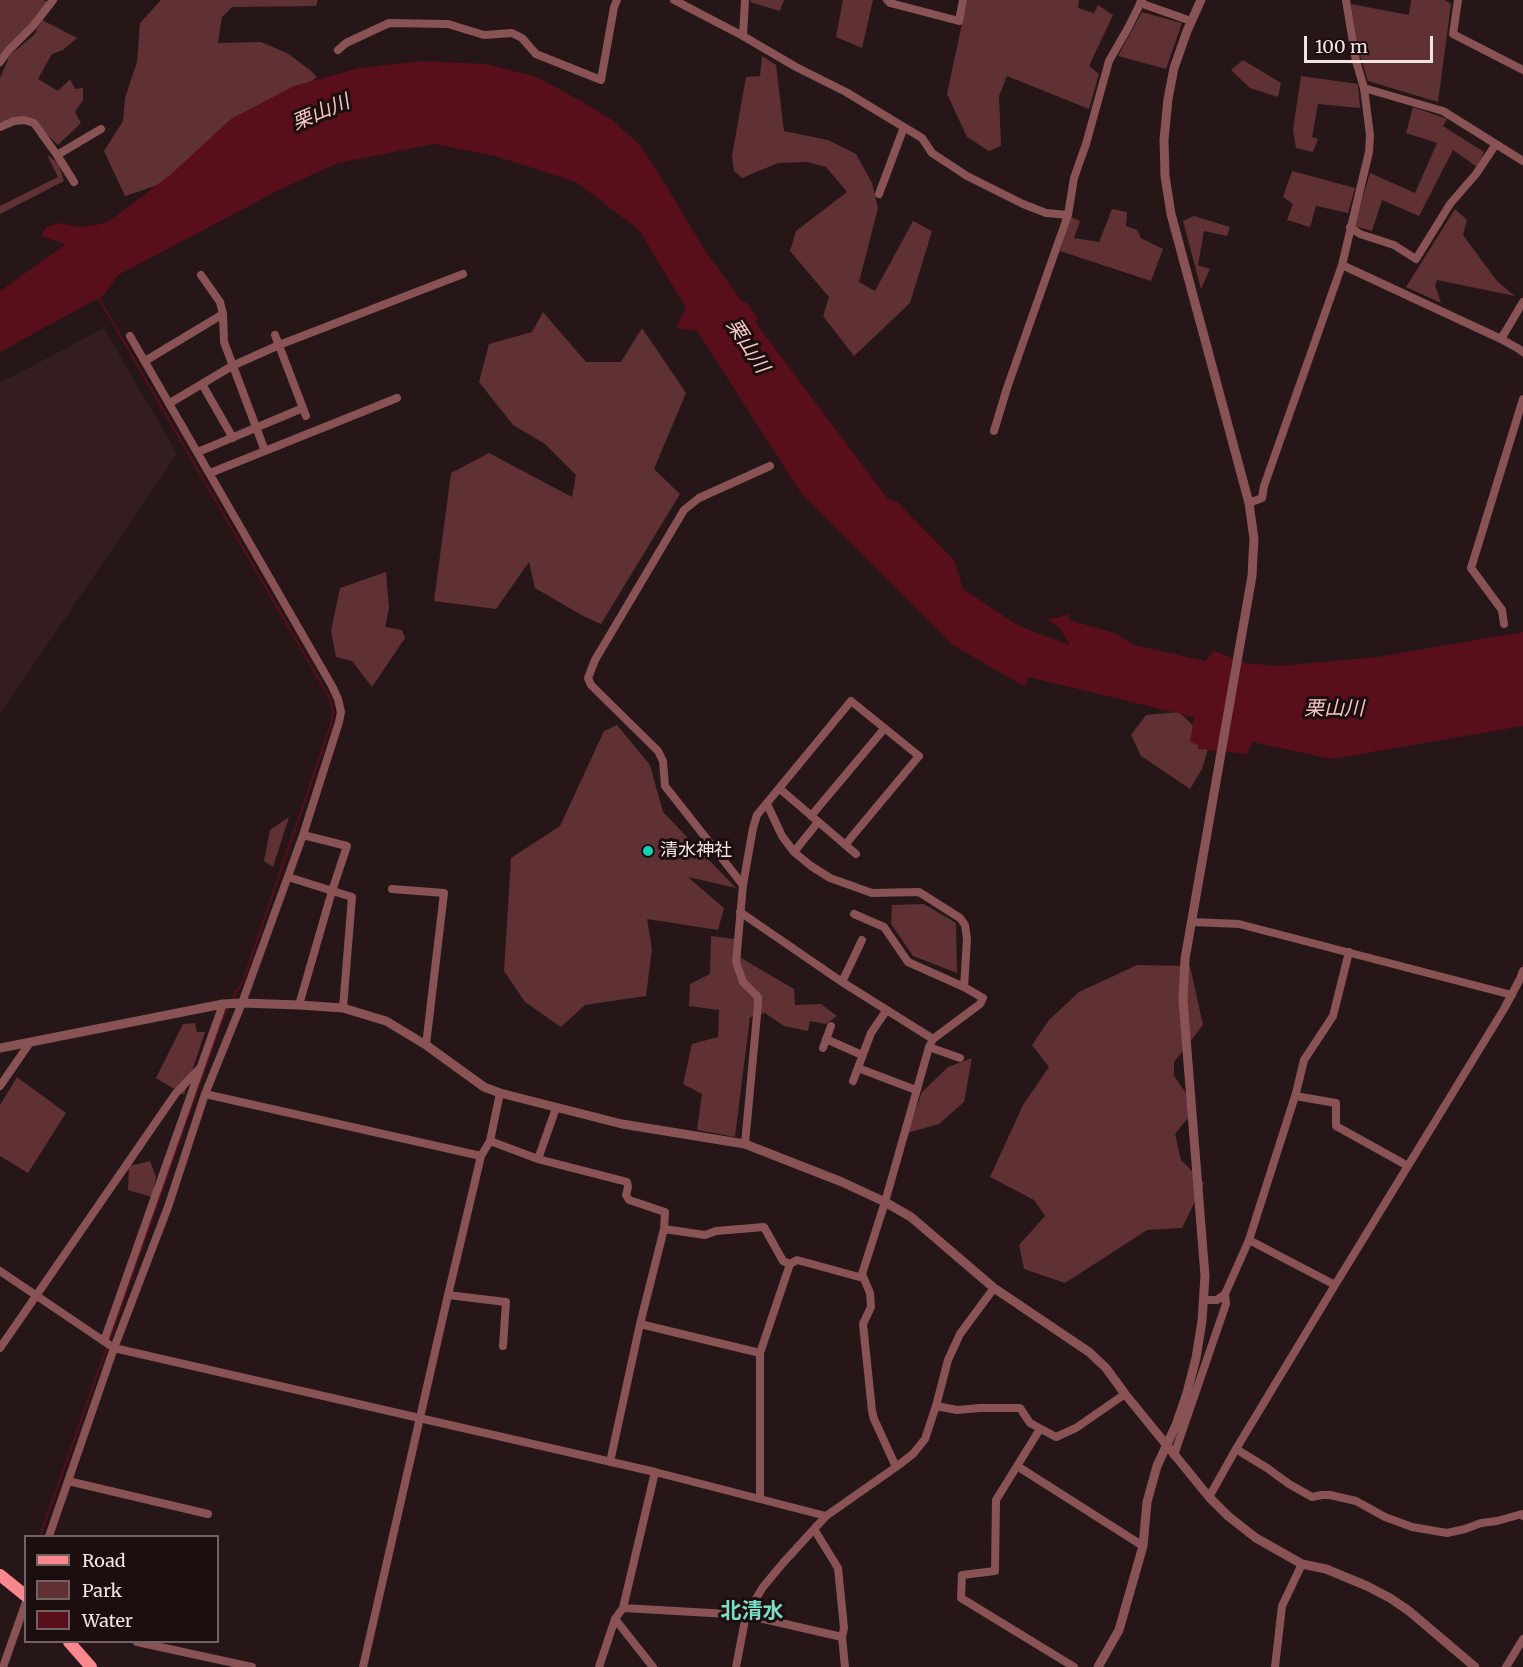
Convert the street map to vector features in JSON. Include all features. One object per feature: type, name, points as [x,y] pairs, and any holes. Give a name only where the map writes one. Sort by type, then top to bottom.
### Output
[{"type":"main road","points":[[0,1575],[24,1594]]},
{"type":"main road","points":[[71,1643],[91,1667]]},
{"type":"street","points":[[0,62],[4,49],[33,26],[53,0]]},
{"type":"street","points":[[338,50],[346,43],[389,23],[448,24],[484,35],[512,33],[522,38],[536,54],[601,80],[617,0]]},
{"type":"street","points":[[674,0],[846,92],[922,138],[932,153],[967,176],[1046,213],[1068,215]]},
{"type":"street","points":[[743,36],[745,0]]},
{"type":"street","points":[[887,0],[890,3],[959,21],[963,0]]},
{"type":"street","points":[[1098,1667],[1119,1630],[1143,1546],[1147,1502],[1157,1466],[1176,1425],[1196,1358],[1205,1300],[1183,1000],[1185,959],[1252,576],[1254,539],[1249,503],[1171,214],[1165,176],[1164,140],[1174,68],[1201,0]]},
{"type":"street","points":[[1249,503],[1262,498],[1264,486],[1342,264],[1369,152],[1370,135],[1364,88],[1356,61],[1346,0]]},
{"type":"street","points":[[1458,0],[1453,34],[1523,70]]},
{"type":"street","points":[[994,431],[1068,215],[1074,178],[1109,62],[1141,2],[1191,21]]},
{"type":"street","points":[[1364,88],[1443,111],[1523,161]]},
{"type":"street","points":[[0,127],[14,121],[24,120],[34,123],[74,182]]},
{"type":"street","points":[[879,194],[904,127]]},
{"type":"street","points":[[57,155],[101,129]]},
{"type":"street","points":[[1350,227],[1360,234],[1394,245],[1416,259],[1450,204],[1476,174],[1496,144]]},
{"type":"street","points":[[1342,264],[1501,339],[1523,352]]},
{"type":"street","points":[[170,403],[232,366],[279,345],[464,274]]},
{"type":"street","points":[[201,275],[220,302],[224,342],[265,451]]},
{"type":"street","points":[[1501,339],[1523,302]]},
{"type":"street","points":[[145,361],[223,314]]},
{"type":"street","points":[[198,452],[257,428],[305,412],[275,335]]},
{"type":"street","points":[[49,1535],[114,1348],[168,1207],[205,1094],[242,1003],[303,835],[341,712],[338,699],[130,336]]},
{"type":"street","points":[[202,384],[233,438]]},
{"type":"street","points":[[210,473],[397,398]]},
{"type":"street","points":[[1504,624],[1502,610],[1471,568],[1523,399]]},
{"type":"street","points":[[743,885],[665,786],[663,761],[658,750],[591,685],[588,678],[595,660],[684,510],[699,498],[770,466]]},
{"type":"street","points":[[745,1144],[758,997],[743,982],[736,962],[743,885],[753,828],[758,815],[851,701],[919,756],[845,845]]},
{"type":"street","points":[[794,852],[814,819],[884,729]]},
{"type":"street","points":[[780,789],[856,854]]},
{"type":"street","points":[[767,804],[782,836],[794,852],[830,878],[872,893],[919,892],[960,918],[965,925],[967,939],[964,987]]},
{"type":"street","points":[[299,1005],[347,846],[303,835]]},
{"type":"street","points":[[288,877],[352,897],[343,1008]]},
{"type":"street","points":[[392,889],[444,892],[426,1045]]},
{"type":"street","points":[[740,912],[931,1043],[960,1058]]},
{"type":"street","points":[[854,914],[885,927],[908,962],[983,998],[980,1004],[931,1043],[862,1274],[870,1293],[872,1307],[863,1324],[872,1411],[896,1467]]},
{"type":"street","points":[[1191,922],[1239,924],[1512,995]]},
{"type":"street","points":[[842,982],[862,940]]},
{"type":"street","points":[[1174,1455],[1226,1304],[1226,1294],[1249,1240],[1304,1060],[1333,1016],[1349,952]]},
{"type":"street","points":[[1209,1497],[1512,995],[1523,971]]},
{"type":"street","points":[[104,1341],[223,1004]]},
{"type":"street","points":[[0,1048],[223,1004],[343,1008],[386,1021],[426,1045],[484,1087],[500,1093],[622,1124],[745,1144],[842,1182],[911,1217],[994,1288],[1089,1352],[1106,1368],[1209,1497],[1228,1516],[1256,1538],[1302,1564],[1326,1569],[1390,1598],[1409,1611],[1475,1667]]},
{"type":"street","points":[[853,1081],[871,1033],[886,1011]]},
{"type":"street","points":[[831,1026],[824,1044],[862,1055]]},
{"type":"street","points":[[0,1086],[29,1044]]},
{"type":"street","points":[[0,1348],[177,1093],[201,1066]]},
{"type":"street","points":[[858,1068],[916,1090]]},
{"type":"street","points":[[363,1667],[418,1419],[481,1156],[490,1141],[500,1093]]},
{"type":"street","points":[[205,1094],[481,1156]]},
{"type":"street","points":[[1294,1096],[1336,1103],[1336,1126],[1408,1166]]},
{"type":"street","points":[[538,1159],[556,1108]]},
{"type":"street","points":[[490,1141],[538,1159],[627,1182],[626,1195],[629,1200],[665,1212],[664,1229],[640,1324],[610,1462]]},
{"type":"street","points":[[664,1229],[705,1235],[716,1231],[764,1227],[783,1261],[790,1264]]},
{"type":"street","points":[[1249,1240],[1335,1285]]},
{"type":"street","points":[[760,1499],[760,1353],[790,1264],[797,1260],[863,1278]]},
{"type":"street","points":[[0,1271],[114,1348],[655,1472],[826,1516]]},
{"type":"street","points":[[736,1667],[746,1615],[763,1587],[826,1516],[913,1454],[925,1438],[948,1360],[960,1334],[994,1288]]},
{"type":"street","points":[[448,1294],[506,1302],[503,1346]]},
{"type":"street","points":[[1205,1300],[1217,1300],[1226,1294]]},
{"type":"street","points":[[640,1324],[760,1353]]},
{"type":"street","points":[[936,1406],[957,1410],[1020,1408],[1030,1424],[1056,1437],[1076,1428],[1125,1394]]},
{"type":"street","points":[[1040,1429],[996,1500],[995,1571],[962,1575],[961,1598],[1074,1667]]},
{"type":"street","points":[[1236,1449],[1312,1497],[1330,1495],[1356,1501],[1385,1517],[1412,1527],[1447,1533],[1481,1523],[1522,1514],[1523,1516]]},
{"type":"street","points":[[1017,1466],[1143,1546]]},
{"type":"street","points":[[599,1667],[615,1619],[623,1608],[655,1472]]},
{"type":"street","points":[[68,1481],[208,1514]]},
{"type":"street","points":[[814,1529],[838,1568],[845,1667]]},
{"type":"street","points":[[1275,1667],[1282,1606],[1302,1564]]},
{"type":"street","points":[[6,1666],[24,1608]]},
{"type":"street","points":[[623,1608],[746,1615],[842,1637]]},
{"type":"street","points":[[615,1619],[653,1667]]},
{"type":"street","points":[[1506,1667],[1523,1639]]},
{"type":"street","points":[[146,1643],[252,1667]]},
{"type":"shaded area","points":[[104,328],[177,454],[0,714],[0,383]]},
{"type":"green space","points":[[0,0],[48,2],[0,62]]},
{"type":"green space","points":[[161,0],[318,0],[316,6],[232,7],[222,17],[218,43],[261,42],[287,53],[317,77],[173,180],[125,196],[104,151],[123,121],[125,98],[137,62],[140,23]]},
{"type":"green space","points":[[751,0],[784,0],[780,11],[750,2]]},
{"type":"green space","points":[[843,0],[873,0],[862,48],[836,37]]},
{"type":"green space","points":[[967,0],[1079,0],[1078,8],[1094,13],[1098,5],[1113,15],[1089,66],[1099,74],[1089,109],[1007,76],[999,96],[1001,146],[989,151],[967,137],[947,94]]},
{"type":"green space","points":[[1411,0],[1445,0],[1451,4],[1438,102],[1368,81],[1358,49],[1351,4],[1409,15]]},
{"type":"green space","points":[[1142,12],[1182,23],[1166,69],[1118,56]]},
{"type":"green space","points":[[42,20],[77,38],[63,50],[52,54],[38,79],[58,91],[70,79],[75,89],[83,88],[83,100],[75,112],[81,123],[58,145],[30,118],[0,122],[0,78],[10,55],[34,35]]},
{"type":"green space","points":[[762,56],[776,65],[784,131],[828,140],[856,154],[872,183],[878,208],[859,282],[875,291],[913,221],[932,231],[910,303],[854,356],[823,316],[829,297],[790,251],[796,231],[847,192],[826,167],[807,162],[778,163],[742,178],[734,171],[732,156],[746,77],[760,76]]},
{"type":"green space","points":[[1243,60],[1281,83],[1278,97],[1250,88],[1231,70]]},
{"type":"green space","points":[[1301,76],[1358,84],[1360,108],[1318,104],[1312,137],[1318,139],[1313,152],[1296,148],[1293,130]]},
{"type":"green space","points":[[1413,107],[1447,119],[1443,126],[1484,152],[1477,167],[1453,150],[1419,216],[1382,200],[1372,231],[1354,226],[1370,173],[1415,193],[1437,143],[1406,133]]},
{"type":"green space","points":[[47,155],[58,163],[64,181],[0,214],[0,206],[58,177]]},
{"type":"green space","points":[[1292,171],[1355,188],[1348,213],[1316,206],[1310,227],[1287,220],[1293,204],[1283,197]]},
{"type":"green space","points":[[1112,209],[1127,212],[1126,226],[1137,230],[1141,238],[1163,249],[1151,281],[1060,251],[1071,217],[1080,221],[1074,238],[1099,242]]},
{"type":"green space","points":[[1455,209],[1467,220],[1463,235],[1497,281],[1515,296],[1437,280],[1435,285],[1441,303],[1406,287]]},
{"type":"green space","points":[[1194,216],[1230,227],[1227,236],[1204,231],[1198,265],[1210,269],[1201,289],[1183,221]]},
{"type":"green space","points":[[543,312],[586,362],[621,362],[642,328],[686,393],[654,469],[680,494],[601,624],[535,588],[529,562],[496,609],[434,601],[451,473],[489,453],[572,497],[576,475],[545,444],[513,425],[479,382],[489,344],[532,332]]},
{"type":"green space","points":[[386,572],[389,608],[385,627],[402,630],[405,638],[372,687],[352,661],[336,657],[331,631],[340,588]]},
{"type":"green space","points":[[1179,712],[1210,742],[1202,769],[1190,789],[1141,756],[1131,735],[1146,715]]},
{"type":"green space","points":[[617,725],[650,765],[663,812],[736,888],[688,877],[724,908],[718,930],[647,919],[652,949],[646,996],[585,1005],[561,1027],[525,1002],[504,971],[511,858],[560,826],[604,731]]},
{"type":"green space","points":[[289,817],[273,867],[264,861],[270,830]]},
{"type":"green space","points":[[924,904],[956,923],[957,973],[913,956],[891,924],[892,905]]},
{"type":"green space","points":[[711,936],[735,939],[741,958],[794,989],[795,1005],[821,1004],[837,1016],[826,1024],[810,1021],[808,1031],[784,1026],[765,1013],[750,1017],[735,1137],[697,1130],[702,1094],[683,1084],[692,1044],[718,1037],[719,1010],[689,1006],[690,984],[710,974]]},
{"type":"green space","points":[[1137,965],[1190,966],[1203,1025],[1174,1062],[1174,1076],[1196,1108],[1175,1134],[1181,1160],[1204,1183],[1182,1228],[1147,1230],[1065,1283],[1024,1269],[1019,1245],[1045,1216],[1034,1200],[990,1177],[1023,1105],[1049,1067],[1032,1045],[1049,1020],[1079,992]]},
{"type":"green space","points":[[195,1023],[197,1032],[205,1032],[184,1095],[156,1078],[183,1024]]},
{"type":"green space","points":[[972,1058],[964,1102],[939,1124],[907,1133],[922,1092],[948,1067]]},
{"type":"green space","points":[[17,1077],[66,1113],[28,1173],[0,1156],[0,1105]]},
{"type":"green space","points":[[150,1161],[156,1177],[152,1197],[128,1190],[129,1166]]},
{"type":"water","name":"栗山川","points":[[422,61],[486,64],[537,77],[612,120],[640,145],[702,246],[743,303],[746,302],[758,318],[755,322],[888,499],[897,502],[954,560],[963,589],[1019,626],[1070,645],[1059,627],[1047,620],[1070,614],[1069,620],[1115,633],[1134,645],[1205,661],[1214,651],[1246,663],[1278,666],[1377,657],[1523,632],[1523,726],[1332,759],[1252,742],[1247,754],[1198,749],[1198,745],[1190,742],[1194,717],[1028,677],[1025,687],[953,645],[801,493],[697,331],[676,328],[686,308],[639,230],[576,182],[495,156],[434,144],[338,163],[281,189],[118,275],[104,295],[0,352],[0,291],[66,244],[41,236],[46,227],[59,223],[80,227],[106,223],[170,175],[231,119],[294,86],[359,68]]},
{"type":"waterway","points":[[98,297],[329,697],[333,712],[331,724],[243,981],[232,1000]]},
{"type":"waterway","points":[[109,1341],[228,1008]]},
{"type":"waterway","points":[[40,1535],[107,1347]]},
{"type":"place","name":"清水神社","points":[[648,851]]},
{"type":"district","name":"北清水","points":[[752,1612]]}]
